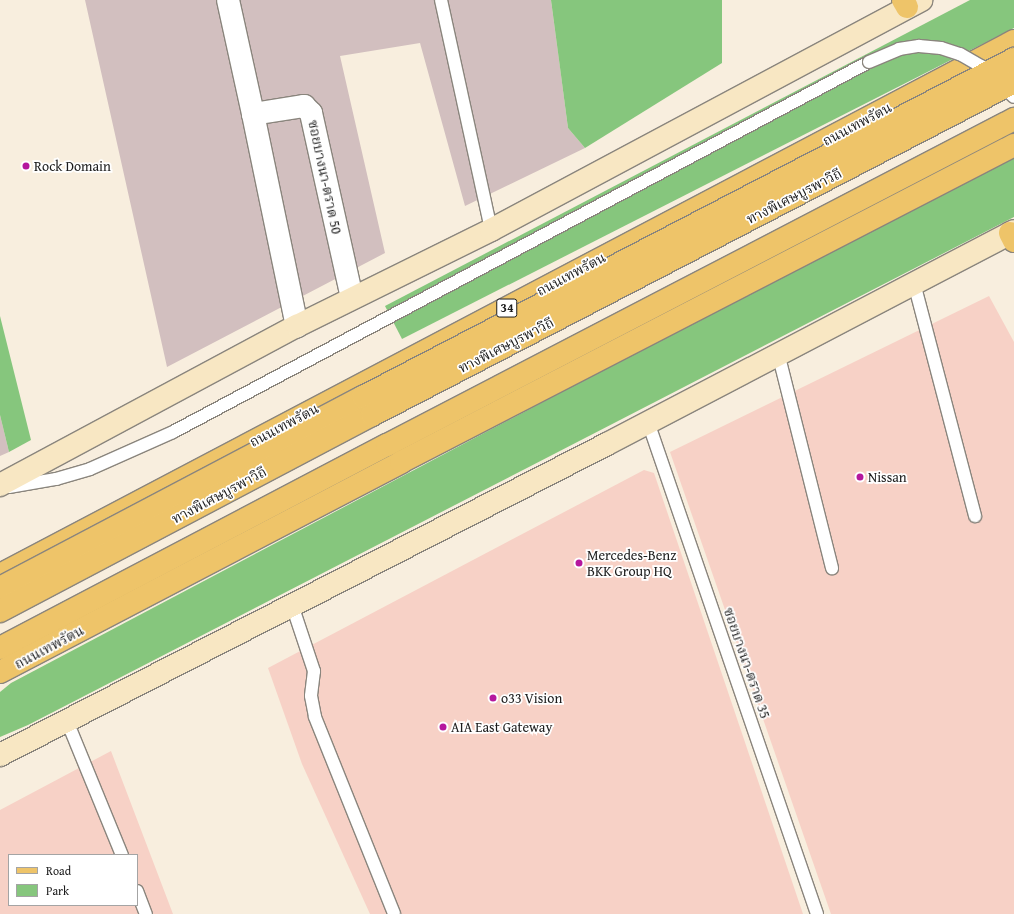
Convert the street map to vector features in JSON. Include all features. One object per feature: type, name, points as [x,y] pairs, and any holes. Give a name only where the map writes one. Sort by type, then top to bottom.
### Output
[{"type":"highway","name":"ถนนเทพรัตน","points":[[0,575],[1014,41]]},
{"type":"highway","points":[[0,588],[370,393],[1014,59]]},
{"type":"highway","name":"ทางพิเศษบูรพาวิถี","points":[[0,611],[372,415],[1014,82]]},
{"type":"highway","points":[[3,666],[387,445],[1014,119]]},
{"type":"highway","name":"ถนนเทพรัตน","points":[[3,666],[1014,145]]},
{"type":"main road","points":[[0,485],[297,326],[490,230],[910,2]]},
{"type":"main road","points":[[0,755],[648,422],[914,283],[1013,235]]},
{"type":"street","points":[[228,0],[297,326]]},
{"type":"street","name":"ซอยบางนา-ตราด 50","points":[[253,114],[304,106],[311,113],[352,298]]},
{"type":"lane","points":[[441,0],[490,230]]},
{"type":"lane","points":[[0,489],[56,479],[90,468],[127,454],[173,432],[869,62],[899,50],[919,46],[941,48],[960,54],[981,66],[1014,97]]},
{"type":"lane","points":[[914,283],[975,516]]},
{"type":"lane","points":[[778,353],[832,568]]},
{"type":"lane","name":"ซอยบางนา-ตราด 35","points":[[648,422],[817,914]]},
{"type":"lane","points":[[292,605],[314,671],[311,696],[315,717],[394,914]]},
{"type":"lane","points":[[67,720],[122,854]]},
{"type":"lane","points":[[138,894],[146,914]]},
{"type":"shaded area","points":[[85,0],[551,0],[568,128],[585,148],[465,206],[420,43],[340,56],[385,253],[167,367]]},
{"type":"shaded area","points":[[989,296],[1014,342],[1014,914],[831,914],[670,452]]},
{"type":"shaded area","points":[[0,415],[9,452],[0,456]]},
{"type":"shaded area","points":[[644,470],[654,473],[803,914],[370,914],[302,764],[268,668]]},
{"type":"shaded area","points":[[111,751],[173,914],[0,914],[0,810]]},
{"type":"green space","points":[[551,0],[722,0],[722,63],[585,148],[568,128]]},
{"type":"green space","points":[[970,0],[1014,0],[1014,28],[402,339],[385,306]]},
{"type":"green space","points":[[1014,153],[1014,217],[28,725],[0,737],[0,692],[11,683]]},
{"type":"green space","points":[[0,316],[31,440],[9,452],[0,415]]},
{"type":"place","name":"Rock Domain","points":[[26,166]]},
{"type":"place","name":"Nissan","points":[[860,477]]},
{"type":"place","name":"Mercedes-Benz BKK Group HQ","points":[[579,563]]},
{"type":"place","name":"o33 Vision","points":[[493,698]]},
{"type":"place","name":"AIA East Gateway","points":[[443,727]]}]
